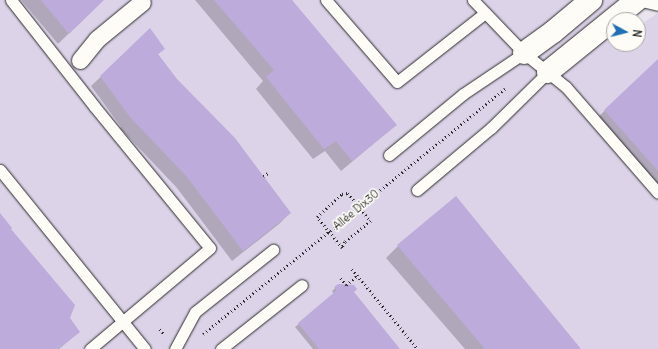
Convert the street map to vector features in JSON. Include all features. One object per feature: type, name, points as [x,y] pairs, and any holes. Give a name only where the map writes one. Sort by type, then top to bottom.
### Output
[{"type":"street","points":[[524,53],[553,32],[591,0]]},
{"type":"street","points":[[548,72],[637,0]]},
{"type":"street","points":[[80,60],[97,39],[142,2]]},
{"type":"lane","points":[[11,0],[94,106],[210,248],[124,323],[90,349]]},
{"type":"lane","points":[[326,0],[397,82],[485,13]]},
{"type":"lane","points":[[473,0],[524,53],[566,87],[658,193]]},
{"type":"lane","points":[[637,0],[658,5]]},
{"type":"lane","points":[[389,154],[463,94],[524,53]]},
{"type":"lane","points":[[417,190],[491,128],[548,72]]},
{"type":"lane","points":[[0,170],[145,349]]},
{"type":"lane","points":[[175,349],[195,312],[273,250]]},
{"type":"lane","points":[[221,349],[302,285]]},
{"type":"path","name":"Allée Dix30","points":[[199,338],[511,84]]},
{"type":"path","points":[[263,176],[268,173]]},
{"type":"path","name":"Allée Dix30","points":[[348,193],[359,207],[372,221],[345,242],[342,248],[317,217],[342,194],[348,193]]},
{"type":"path","points":[[352,269],[418,349]]},
{"type":"path","points":[[341,278],[346,285],[358,275]]},
{"type":"shaded area","points":[[0,0],[622,0],[633,12],[606,12],[606,52],[646,52],[646,21],[658,13],[658,349],[0,349]]},
{"type":"building","points":[[41,0],[104,0],[69,34]]},
{"type":"building","points":[[214,0],[292,0],[397,125],[352,161],[336,141],[324,149],[266,77],[274,70]]},
{"type":"building","points":[[150,28],[165,49],[158,54],[177,79],[235,138],[291,213],[243,251],[187,177],[130,117],[100,76]]},
{"type":"building","points":[[658,59],[658,171],[604,110]]},
{"type":"building","points":[[456,196],[581,349],[485,349],[397,245]]},
{"type":"building","points":[[0,213],[12,228],[11,229],[75,305],[70,318],[80,332],[58,349],[0,349]]},
{"type":"building","points":[[338,284],[354,285],[357,289],[354,292],[400,349],[319,349],[298,323],[337,290],[334,287]]}]
